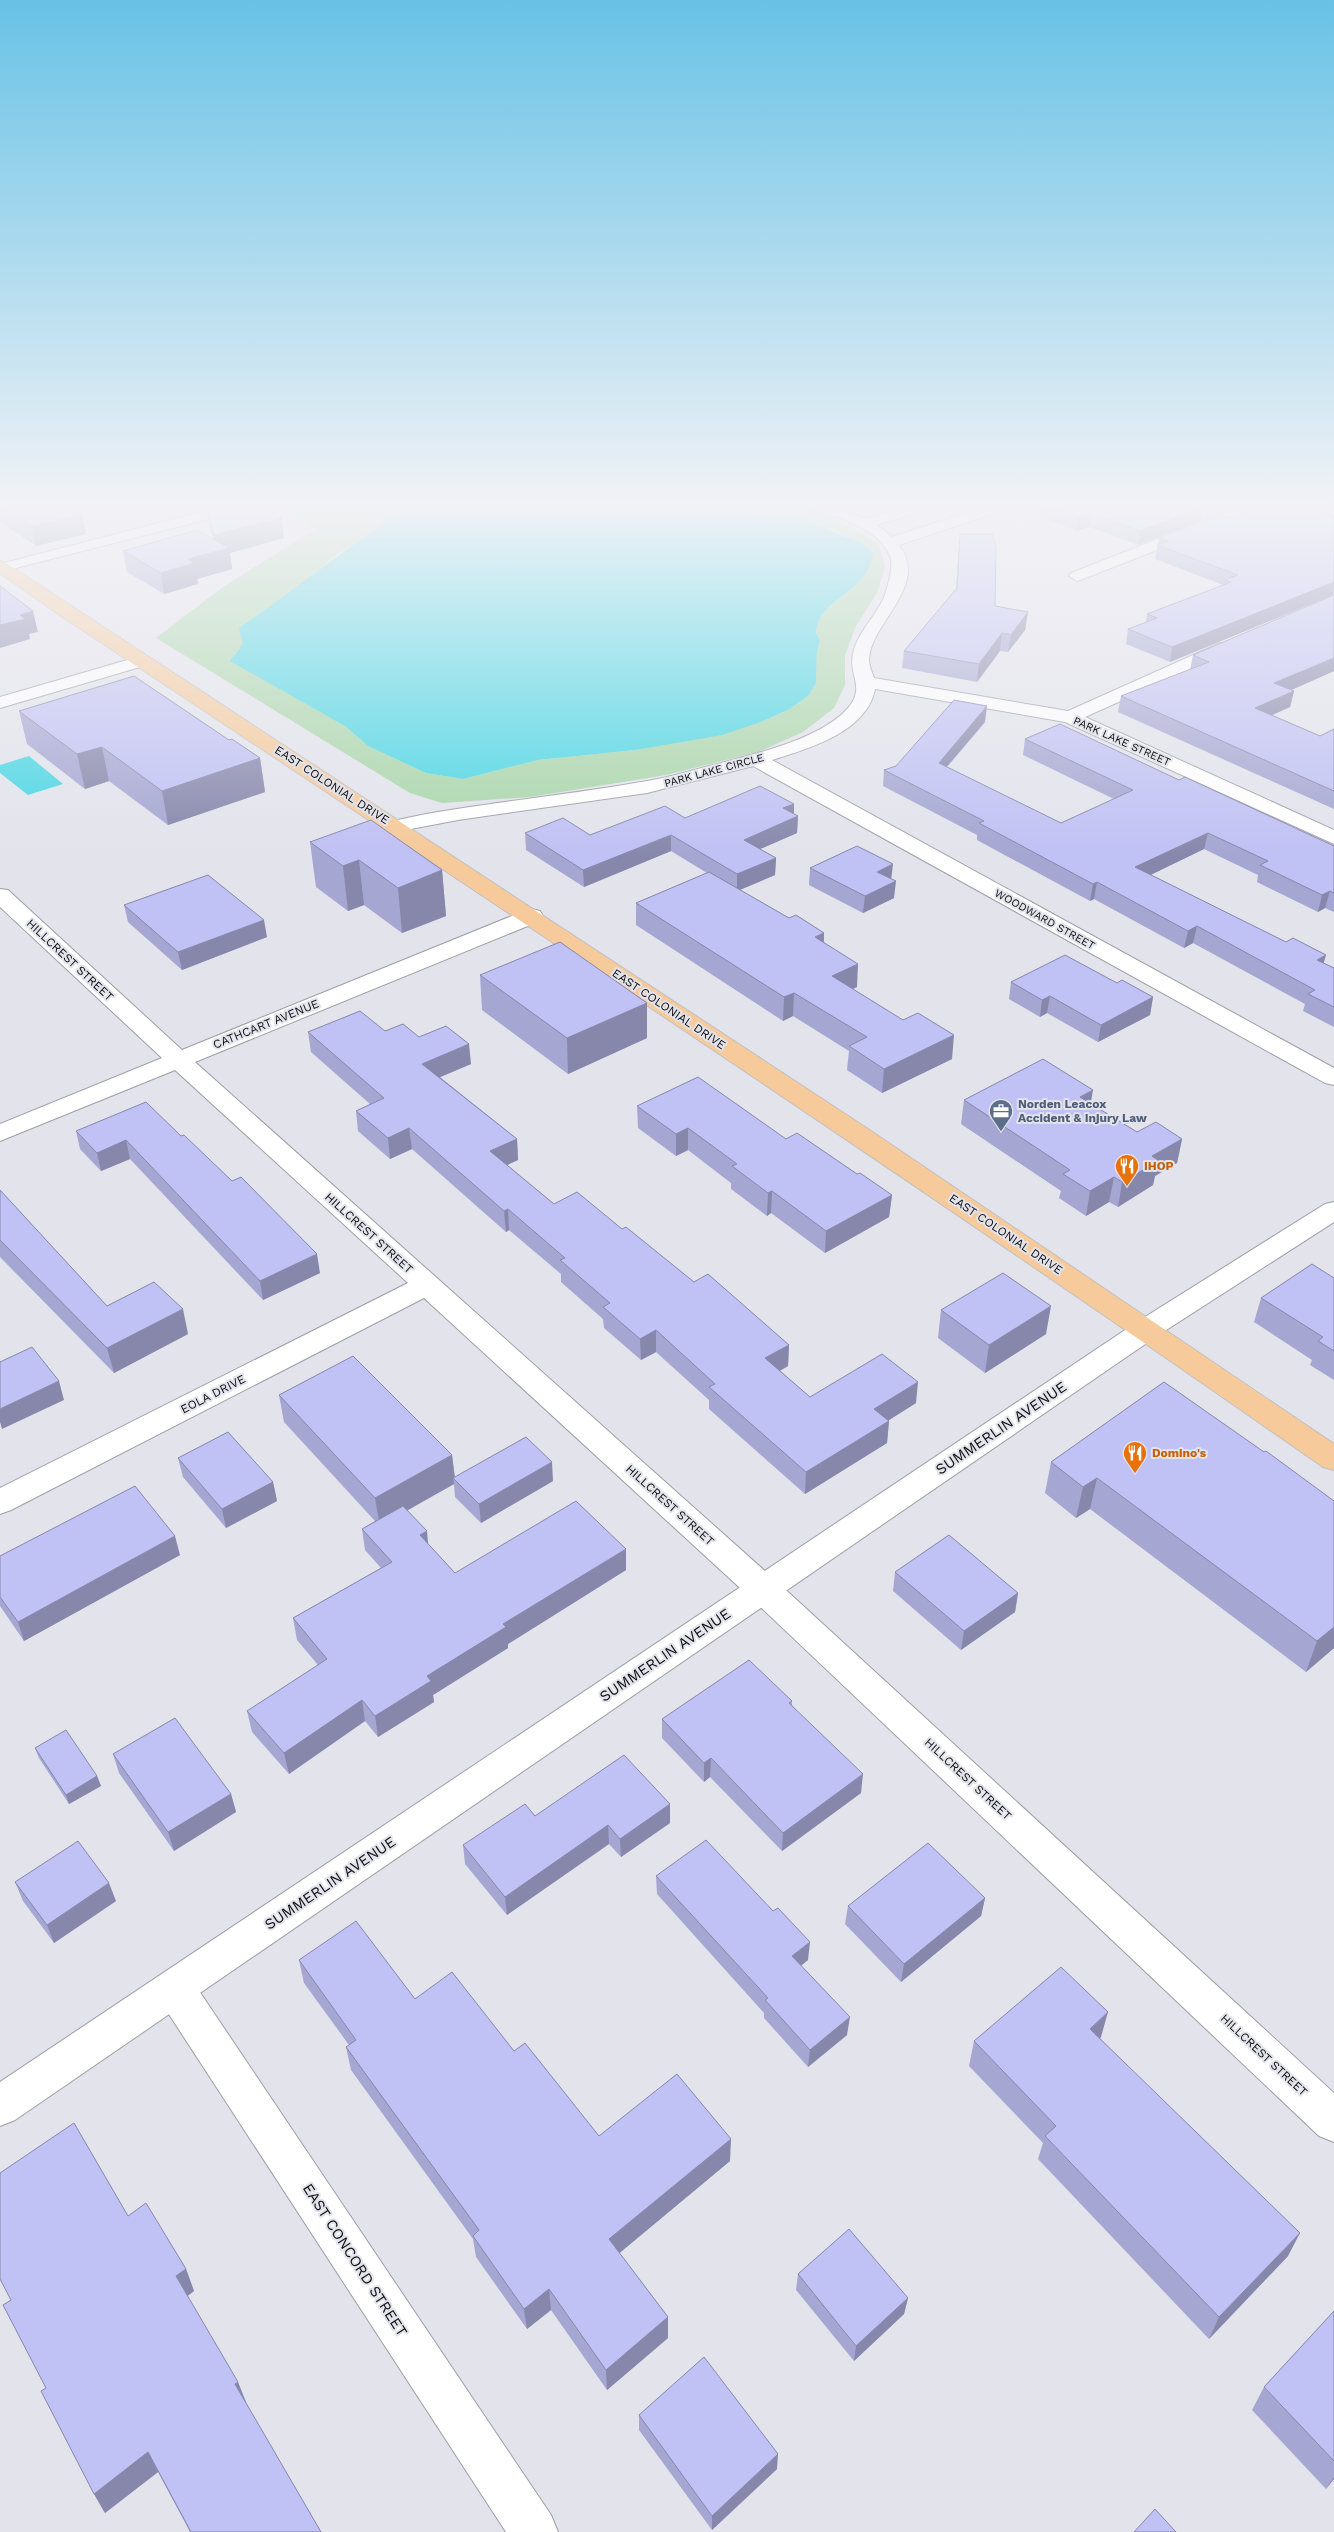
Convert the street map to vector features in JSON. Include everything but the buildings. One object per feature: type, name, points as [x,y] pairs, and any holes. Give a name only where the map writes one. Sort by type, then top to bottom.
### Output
[{"type":"highway","name":"EAST COLONIAL DRIVE","points":[[79,619],[532,916],[1147,1329],[1334,1459]]},
{"type":"street","name":"PARK LAKE CIRCLE","points":[[395,826],[446,814],[484,812],[648,787],[757,760],[805,741],[844,722],[861,705],[866,682],[859,662],[866,638],[879,619]]},
{"type":"street","points":[[1070,717],[1244,640]]},
{"type":"street","points":[[0,703],[141,661]]},
{"type":"street","name":"PARK LAKE STREET","points":[[866,682],[1070,717],[1334,838]]},
{"type":"street","name":"WOODWARD STREET","points":[[757,760],[1334,1078]]},
{"type":"street","name":"HILLCREST STREET","points":[[0,896],[178,1060],[763,1589],[1334,2120]]},
{"type":"street","name":"CATHCART AVENUE","points":[[0,1133],[532,916]]},
{"type":"street","name":"SUMMERLIN AVENUE","points":[[0,2106],[1147,1329],[1334,1210]]},
{"type":"street","name":"EOLA DRIVE","points":[[0,1502],[427,1285]]},
{"type":"street","name":"EAST CONCORD STREET","points":[[175,1989],[534,2532]]},
{"type":"green space","points":[[181,619],[304,619],[345,726],[368,746],[426,773],[463,779],[538,760],[635,750],[761,722],[790,709],[809,695],[816,683],[817,651],[820,640],[816,633],[820,619],[860,619],[845,655],[845,685],[834,708],[803,732],[758,752],[666,775],[530,797],[442,803],[410,793],[156,638]]},
{"type":"water","points":[[251,619],[820,619],[816,633],[820,640],[817,651],[816,683],[809,695],[790,709],[761,722],[722,735],[635,750],[538,760],[463,779],[426,773],[368,746],[345,726],[230,661],[243,644],[239,628]]},
{"type":"water","points":[[29,756],[63,784],[28,795],[0,773],[0,765]]},
{"type":"place","name":"Norden Leacox Accident & Injury Law","points":[[1001,1132]]},
{"type":"place","name":"IHOP","points":[[1127,1187]]},
{"type":"place","name":"Domino's","points":[[1135,1474]]}]
